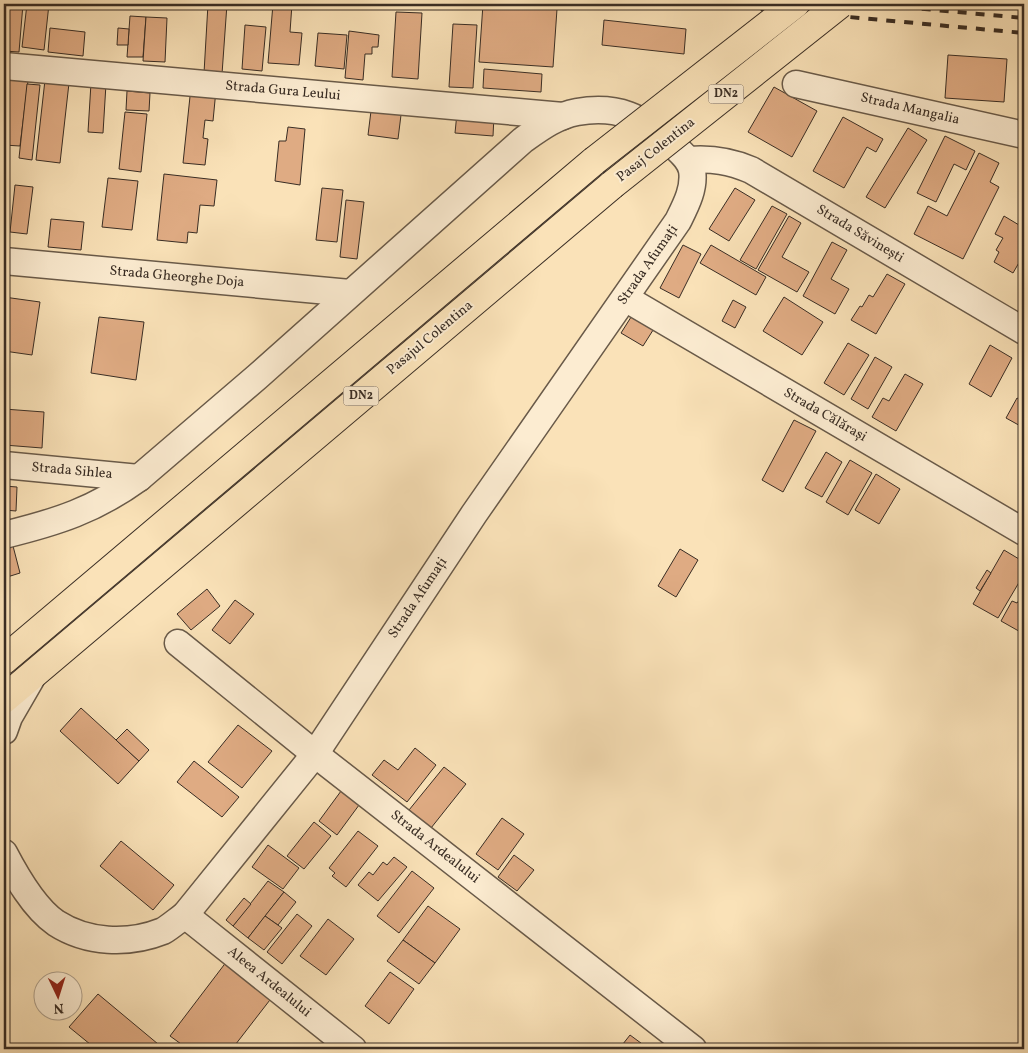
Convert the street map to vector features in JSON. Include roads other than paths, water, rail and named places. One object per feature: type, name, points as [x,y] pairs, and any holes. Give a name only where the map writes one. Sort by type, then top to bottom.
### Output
[{"type":"highway","name":"Pasajul Colentina","points":[[4,660],[594,161],[795,4]]},
{"type":"highway","name":"Pasaj Colentina","points":[[612,185],[840,4]]},
{"type":"highway","name":"Pasajul Colentina","points":[[33,674],[612,185]]},
{"type":"highway","name":"DN2","points":[[4,699],[33,674]]},
{"type":"street","name":"Strada Gura Leului","points":[[4,66],[562,116]]},
{"type":"street","name":"Strada Mangalia","points":[[796,84],[1024,135]]},
{"type":"street","points":[[4,535],[73,516],[121,491],[139,478],[257,377],[523,140],[545,124],[562,116],[599,110],[635,116],[653,127],[689,160]]},
{"type":"street","name":"Strada Afumați","points":[[4,881],[34,902],[55,922],[79,934],[101,940],[119,941],[141,938],[164,930],[185,915],[315,754],[474,514],[678,221],[686,206],[692,186],[692,172],[689,160]]},
{"type":"street","name":"Strada Săvinești","points":[[689,160],[722,160],[734,162],[751,170],[1024,331]]},
{"type":"street","name":"Strada Gheorghe Doja","points":[[4,261],[350,293]]},
{"type":"street","name":"Strada Călărași","points":[[625,298],[1024,532]]},
{"type":"street","name":"Strada Sihlea","points":[[4,465],[139,478]]},
{"type":"street","name":"Strada Ardealului","points":[[178,643],[315,754],[693,1049]]},
{"type":"street","points":[[4,731],[9,717],[33,674]]},
{"type":"street","name":"Strada Afumați","points":[[4,852],[16,877],[34,902]]},
{"type":"street","name":"Aleea Ardealului","points":[[185,915],[353,1049]]},
{"type":"railway","points":[[707,4],[1024,33]]},
{"type":"railway","points":[[868,4],[1024,18]]}]
